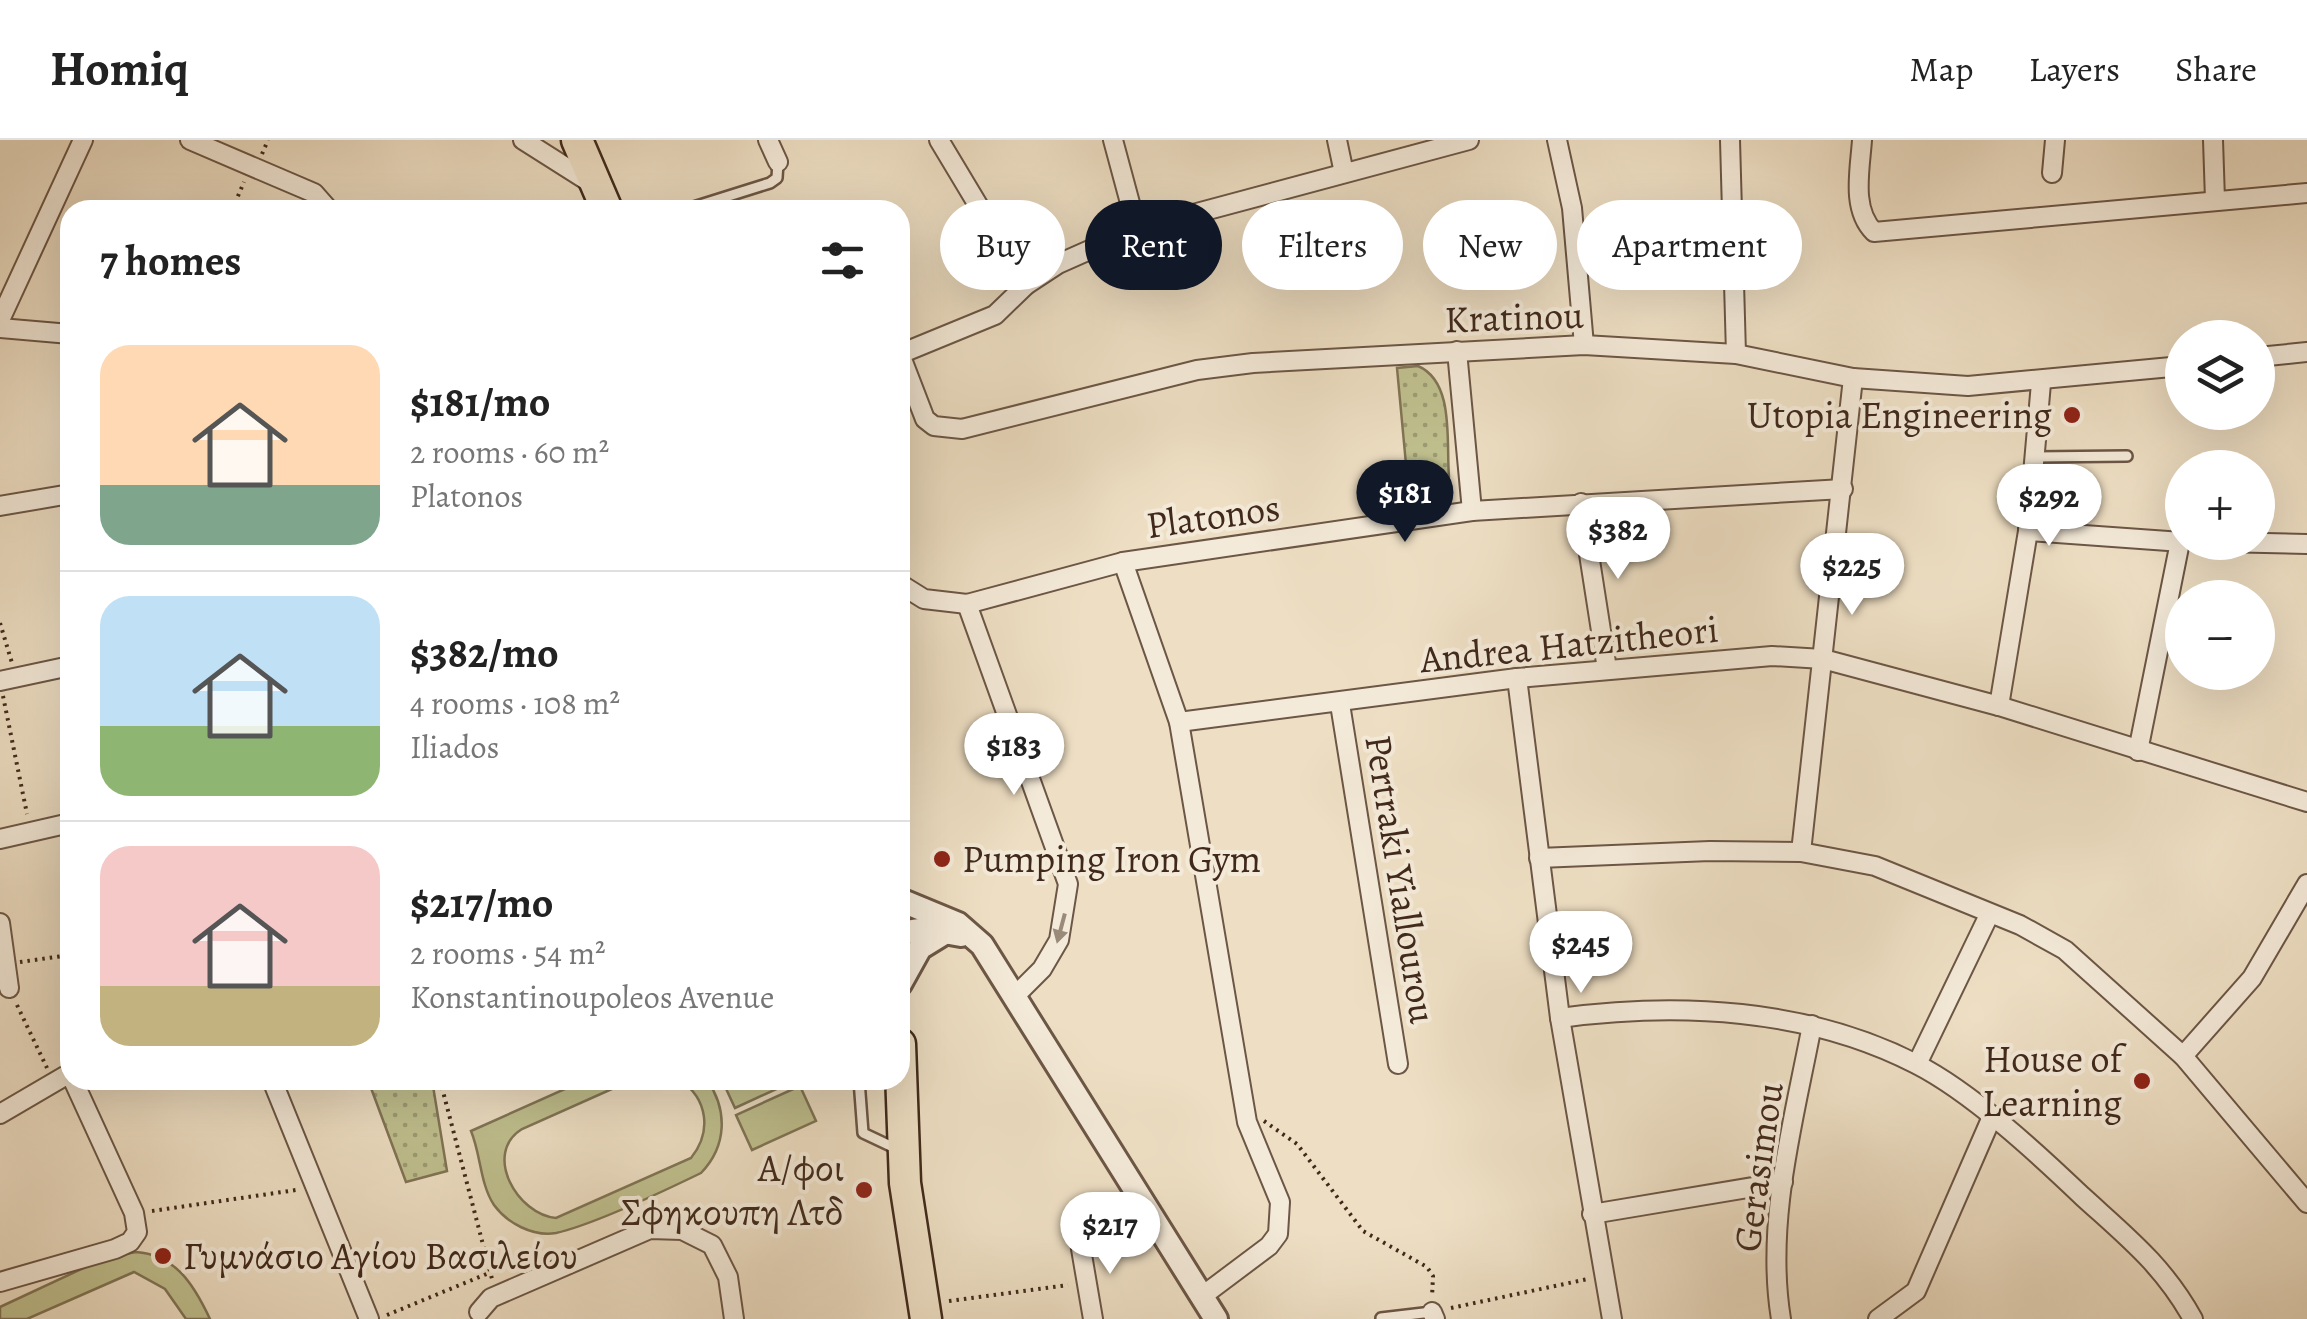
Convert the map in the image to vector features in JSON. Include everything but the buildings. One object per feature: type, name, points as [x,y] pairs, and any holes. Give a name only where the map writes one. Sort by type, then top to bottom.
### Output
[{"type":"main road","points":[[577,140],[602,198]]},
{"type":"main road","points":[[902,1090],[904,1152],[925,1312]]},
{"type":"street","points":[[0,320],[83,140]]},
{"type":"street","points":[[190,140],[314,192],[321,200]]},
{"type":"street","points":[[523,140],[602,198]]},
{"type":"street","points":[[768,140],[778,162]]},
{"type":"street","points":[[939,140],[975,200]]},
{"type":"street","points":[[1113,140],[1129,200]]},
{"type":"street","points":[[1337,140],[1344,172]]},
{"type":"street","points":[[1222,206],[1468,140]]},
{"type":"street","points":[[1557,140],[1572,208],[1584,345]]},
{"type":"street","points":[[1730,140],[1736,354]]},
{"type":"street","points":[[1862,140],[1859,193],[1863,220],[1874,232],[2307,193]]},
{"type":"street","points":[[2052,172],[2055,140]]},
{"type":"street","points":[[2213,140],[2214,200]]},
{"type":"street","points":[[910,350],[994,315],[1021,290]]},
{"type":"street","points":[[0,328],[60,333]]},
{"type":"street","name":"Kratinou","points":[[910,380],[925,419],[947,430],[1196,370],[1457,351],[1584,345],[1736,354],[1853,378],[1968,386],[2165,368]]},
{"type":"street","points":[[1457,351],[1472,511]]},
{"type":"street","points":[[2275,356],[2307,352]]},
{"type":"street","points":[[1801,852],[1853,378]]},
{"type":"street","points":[[1999,706],[2028,531],[2040,382]]},
{"type":"street","name":"Platonos","points":[[910,589],[944,604],[966,604],[1123,562],[1472,511],[1842,489]]},
{"type":"street","points":[[0,506],[60,496]]},
{"type":"street","points":[[1581,503],[1607,669]]},
{"type":"street","points":[[2028,531],[2165,541]]},
{"type":"street","points":[[2275,543],[2307,544]]},
{"type":"street","points":[[2138,751],[2177,560]]},
{"type":"street","points":[[1123,562],[1179,722],[1246,1114],[1280,1202],[1278,1234],[1257,1257],[1200,1297]]},
{"type":"street","points":[[966,604],[1068,884],[1059,940],[1042,969],[1017,994]]},
{"type":"street","name":"Andrea Hatzitheori","points":[[1179,722],[1607,669],[1772,656],[1823,659],[1999,706],[2307,802]]},
{"type":"street","points":[[5,680],[60,668]]},
{"type":"street","points":[[1517,678],[1560,1018],[1612,1319]]},
{"type":"street","name":"Pertraki Yiallourou","points":[[1340,704],[1398,1064]]},
{"type":"street","points":[[0,839],[60,825]]},
{"type":"street","points":[[1540,858],[1801,852],[1874,866],[2020,926],[2065,950],[2184,1056],[2307,1203]]},
{"type":"street","points":[[2184,1056],[2252,978],[2307,884]]},
{"type":"street","points":[[910,904],[958,924],[982,945],[1017,994],[1216,1319]]},
{"type":"street","points":[[1917,1064],[1989,915]]},
{"type":"street","points":[[0,923],[9,988]]},
{"type":"street","points":[[910,933],[949,931],[982,945]]},
{"type":"street","points":[[910,966],[920,948],[949,931]]},
{"type":"street","points":[[1560,1018],[1690,1008],[1812,1025],[1917,1064],[2037,1152],[2170,1278],[2193,1319]]},
{"type":"street","name":"Gerasimou","points":[[1780,1319],[1775,1284],[1783,1182],[1812,1025]]},
{"type":"street","points":[[0,1114],[60,1081]]},
{"type":"street","points":[[0,1282],[130,1242],[137,1232],[134,1213],[73,1090]]},
{"type":"street","points":[[276,1090],[369,1319]]},
{"type":"street","points":[[1878,1319],[1916,1291],[1991,1118]]},
{"type":"street","points":[[1592,1214],[1783,1182]]},
{"type":"street","points":[[478,1312],[497,1296],[650,1230],[682,1230],[712,1245],[728,1277],[734,1319]]},
{"type":"street","points":[[1080,1243],[1093,1319]]},
{"type":"lane","points":[[716,200],[770,183],[776,178],[778,162]]},
{"type":"lane","points":[[2033,456],[2128,456]]},
{"type":"lane","points":[[860,1090],[864,1133],[904,1152]]},
{"type":"lane","points":[[1380,1318],[1433,1316]]},
{"type":"path","points":[[237,200],[252,166]]},
{"type":"path","points":[[0,623],[5,680],[31,831]]},
{"type":"path","points":[[6,964],[60,956]]},
{"type":"path","points":[[9,988],[60,1066]]},
{"type":"path","points":[[443,1090],[497,1296]]},
{"type":"path","points":[[1246,1114],[1276,1126],[1296,1144],[1362,1230],[1428,1267],[1433,1276],[1433,1316],[1603,1276]]},
{"type":"path","points":[[134,1213],[316,1188]]},
{"type":"path","points":[[1080,1243],[1148,1210]]},
{"type":"path","points":[[378,1319],[491,1273]]},
{"type":"path","points":[[925,1312],[1087,1282]]},
{"type":"green space","points":[[1418,366],[1430,374],[1443,399],[1449,477],[1446,491],[1428,503],[1410,507],[1397,368]]},
{"type":"green space","points":[[372,1090],[434,1090],[447,1171],[406,1182]]},
{"type":"green space","points":[[563,1090],[610,1090],[522,1129],[510,1140],[505,1167],[510,1182],[529,1206],[556,1218],[691,1158],[702,1138],[704,1116],[691,1090],[713,1090],[722,1128],[716,1151],[701,1173],[589,1223],[547,1234],[530,1231],[499,1212],[486,1188],[471,1131]]},
{"type":"green space","points":[[727,1090],[774,1090],[735,1108]]},
{"type":"green space","points":[[791,1090],[802,1090],[816,1121],[752,1150],[736,1115]]},
{"type":"green space","points":[[136,1252],[162,1259],[182,1274],[210,1319],[186,1319],[165,1289],[134,1272],[27,1319],[0,1319],[0,1307],[105,1258]]},
{"type":"place","name":"Utopia Engineering","points":[[2072,415]]},
{"type":"place","name":"Pumping Iron Gym","points":[[942,859]]},
{"type":"place","name":"House of Learning","points":[[2142,1081]]},
{"type":"place","name":"Α/φοι Σφηκουπη Λτδ","points":[[864,1190]]},
{"type":"place","name":"Γυμνάσιο Αγίου Βασιλείου","points":[[163,1256]]}]
